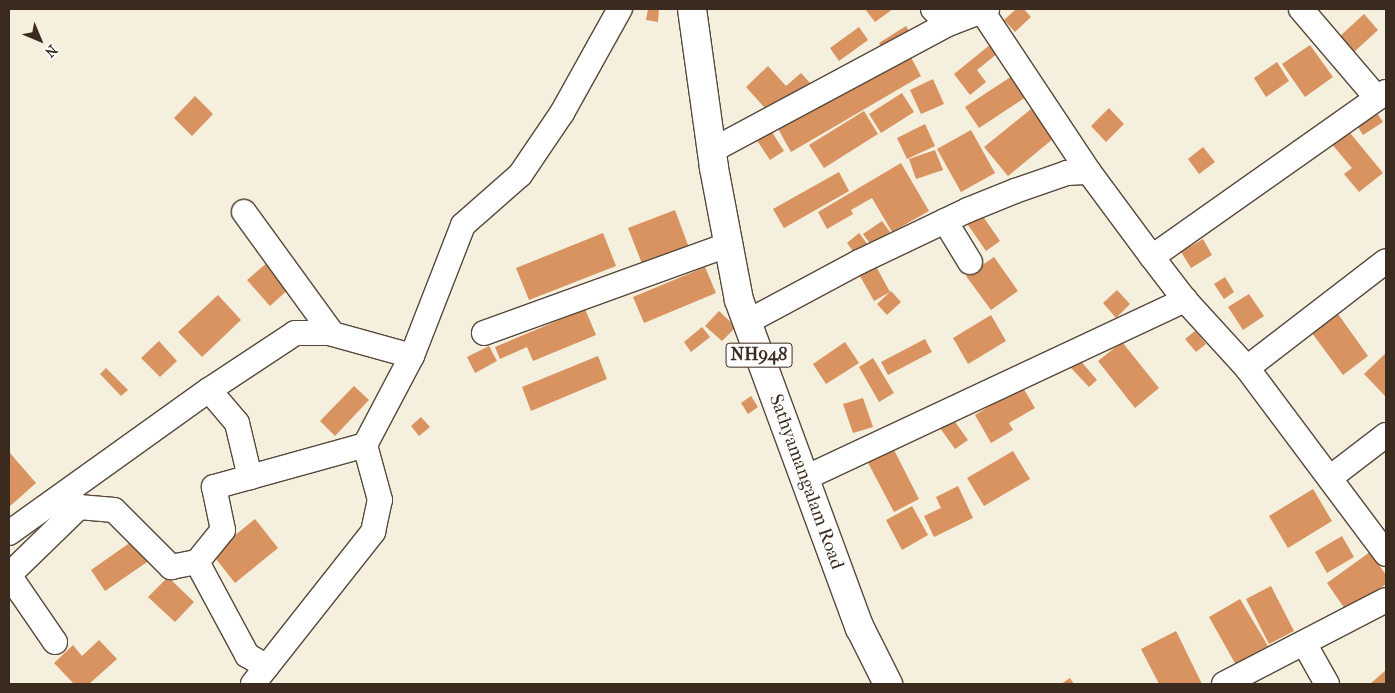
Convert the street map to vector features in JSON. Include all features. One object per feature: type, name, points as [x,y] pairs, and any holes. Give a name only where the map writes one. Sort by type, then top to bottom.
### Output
[{"type":"highway","name":"Sathyamangalam Road","points":[[692,9],[711,151],[739,300],[860,628],[888,684]]},
{"type":"street","points":[[197,562],[260,676],[373,532],[380,500],[365,445],[412,356],[463,225],[520,175],[562,113],[620,9]]},
{"type":"street","points":[[1152,257],[1382,95],[1301,9]]},
{"type":"street","points":[[711,151],[940,16],[985,10],[1089,172],[1185,300],[1247,368],[1331,477],[1386,554]]},
{"type":"street","points":[[747,322],[859,262],[1015,190],[1066,173],[1089,172]]},
{"type":"street","points":[[244,212],[332,333]]},
{"type":"street","points":[[945,221],[970,262]]},
{"type":"street","points":[[484,333],[728,245]]},
{"type":"street","points":[[1247,368],[1386,261]]},
{"type":"street","points":[[805,478],[1185,300]]},
{"type":"street","points":[[9,533],[210,390],[295,333],[332,333],[412,356]]},
{"type":"street","points":[[210,390],[237,423],[250,477]]},
{"type":"street","points":[[1331,477],[1386,435]]},
{"type":"street","points":[[55,642],[9,575],[79,507],[114,510],[171,567],[197,562],[223,530],[214,487],[365,445]]},
{"type":"street","points":[[1224,684],[1386,600]]},
{"type":"street","points":[[1304,643],[1327,684]]},
{"type":"building","points":[[648,9],[659,9],[658,22],[646,20]]},
{"type":"building","points":[[865,9],[893,9],[875,22]]},
{"type":"building","points":[[1016,9],[1024,9],[1031,17],[1015,32],[1004,20]]},
{"type":"building","points":[[1364,14],[1378,30],[1354,52],[1339,37]]},
{"type":"building","points":[[906,26],[913,38],[886,55],[879,43]]},
{"type":"building","points":[[859,27],[868,40],[839,61],[830,48]]},
{"type":"building","points":[[991,44],[998,53],[977,70],[986,82],[970,95],[954,74]]},
{"type":"building","points":[[1310,45],[1333,77],[1305,97],[1282,64]]},
{"type":"building","points":[[907,50],[921,76],[791,152],[777,127]]},
{"type":"building","points":[[1277,62],[1289,81],[1266,97],[1254,78]]},
{"type":"building","points":[[768,66],[786,86],[801,73],[810,83],[773,117],[746,87]]},
{"type":"building","points":[[1012,76],[1026,97],[979,128],[965,107]]},
{"type":"building","points":[[933,79],[944,104],[921,114],[910,90]]},
{"type":"building","points":[[902,93],[914,112],[881,133],[869,114]]},
{"type":"building","points":[[195,96],[213,114],[192,136],[174,118]]},
{"type":"building","points":[[1109,108],[1124,124],[1106,142],[1091,126]]},
{"type":"building","points":[[1031,109],[1054,138],[1008,176],[984,147]]},
{"type":"building","points":[[1375,110],[1383,122],[1363,135],[1356,124]]},
{"type":"building","points":[[864,111],[878,134],[824,168],[809,145]]},
{"type":"building","points":[[925,124],[935,146],[907,159],[897,138]]},
{"type":"building","points":[[1346,128],[1383,173],[1359,192],[1344,174],[1352,168],[1330,142]]},
{"type":"building","points":[[770,129],[784,151],[770,160],[756,139]]},
{"type":"building","points":[[971,130],[995,173],[961,192],[937,149]]},
{"type":"building","points":[[1203,147],[1215,162],[1199,174],[1188,159]]},
{"type":"building","points":[[935,150],[943,170],[916,179],[909,159]]},
{"type":"building","points":[[901,163],[929,211],[892,232],[872,198],[851,210],[853,214],[827,229],[818,212]]},
{"type":"building","points":[[839,172],[849,191],[784,228],[773,209]]},
{"type":"building","points":[[675,210],[689,248],[643,266],[628,228]]},
{"type":"building","points":[[980,212],[1000,241],[986,251],[966,222]]},
{"type":"building","points":[[882,221],[890,232],[871,245],[863,234]]},
{"type":"building","points":[[603,233],[616,266],[529,300],[516,268]]},
{"type":"building","points":[[859,233],[869,246],[856,255],[847,243]]},
{"type":"building","points":[[1203,239],[1212,255],[1191,268],[1181,252]]},
{"type":"building","points":[[994,257],[1018,291],[991,310],[966,276]]},
{"type":"building","points":[[872,259],[890,292],[874,301],[856,269]]},
{"type":"building","points":[[268,262],[291,287],[270,306],[247,280]]},
{"type":"building","points":[[705,267],[716,293],[644,323],[633,297]]},
{"type":"building","points":[[1225,277],[1234,292],[1224,299],[1214,284]]},
{"type":"building","points":[[1117,290],[1130,304],[1116,318],[1103,303]]},
{"type":"building","points":[[891,291],[901,302],[887,315],[877,304]]},
{"type":"building","points":[[1249,294],[1264,316],[1243,330],[1228,307]]},
{"type":"building","points":[[218,295],[241,320],[202,357],[178,332]]},
{"type":"building","points":[[585,309],[596,335],[533,361],[527,347],[500,359],[495,347]]},
{"type":"building","points":[[719,311],[736,327],[722,341],[705,326]]},
{"type":"building","points":[[1338,314],[1368,356],[1343,375],[1312,333]]},
{"type":"building","points":[[991,315],[1006,341],[968,364],[953,338]]},
{"type":"building","points":[[702,327],[710,337],[691,352],[684,342]]},
{"type":"building","points":[[1195,331],[1206,344],[1196,352],[1185,339]]},
{"type":"building","points":[[925,339],[932,352],[888,375],[881,362]]},
{"type":"building","points":[[159,341],[177,361],[160,377],[141,358]]},
{"type":"building","points":[[845,342],[859,363],[826,384],[813,364]]},
{"type":"building","points":[[1122,342],[1159,388],[1135,408],[1098,361]]},
{"type":"building","points":[[489,346],[497,361],[475,373],[467,357]]},
{"type":"building","points":[[1386,353],[1386,397],[1364,374]]},
{"type":"building","points":[[598,356],[607,379],[531,411],[522,387]]},
{"type":"building","points":[[873,358],[894,393],[879,402],[859,367]]},
{"type":"building","points":[[1079,359],[1097,380],[1089,387],[1070,367]]},
{"type":"building","points":[[106,368],[128,390],[121,396],[100,374]]},
{"type":"building","points":[[354,386],[369,400],[335,436],[320,421]]},
{"type":"building","points":[[1022,386],[1035,408],[1009,423],[1013,430],[991,443],[975,415]]},
{"type":"building","points":[[751,396],[758,407],[748,414],[741,403]]},
{"type":"building","points":[[863,398],[873,427],[853,433],[843,404]]},
{"type":"building","points":[[421,417],[430,427],[419,436],[411,426]]},
{"type":"building","points":[[953,419],[968,440],[955,449],[940,428]]},
{"type":"building","points":[[892,446],[919,499],[894,512],[866,459]]},
{"type":"building","points":[[1013,451],[1030,479],[984,506],[967,478]]},
{"type":"building","points":[[9,452],[36,483],[9,507]]},
{"type":"building","points":[[958,486],[973,518],[934,537],[924,516],[941,508],[936,497]]},
{"type":"building","points":[[1313,489],[1332,521],[1288,548],[1269,516]]},
{"type":"building","points":[[912,506],[928,535],[902,550],[886,520]]},
{"type":"building","points":[[255,519],[278,548],[235,583],[212,554]]},
{"type":"building","points":[[1342,536],[1354,557],[1327,573],[1315,552]]},
{"type":"building","points":[[138,537],[153,558],[105,591],[91,570]]},
{"type":"building","points":[[1370,552],[1386,575],[1386,584],[1347,612],[1327,583]]},
{"type":"building","points":[[168,577],[194,602],[175,622],[148,597]]},
{"type":"building","points":[[1271,586],[1294,631],[1269,644],[1246,599]]},
{"type":"building","points":[[1240,599],[1268,646],[1236,665],[1209,617]]},
{"type":"building","points":[[1176,631],[1202,684],[1159,684],[1141,649]]},
{"type":"building","points":[[99,640],[117,659],[89,684],[74,684],[54,663],[73,645],[82,656]]},
{"type":"building","points":[[1386,670],[1386,684],[1370,684]]},
{"type":"building","points":[[1070,678],[1074,684],[1061,684]]}]
